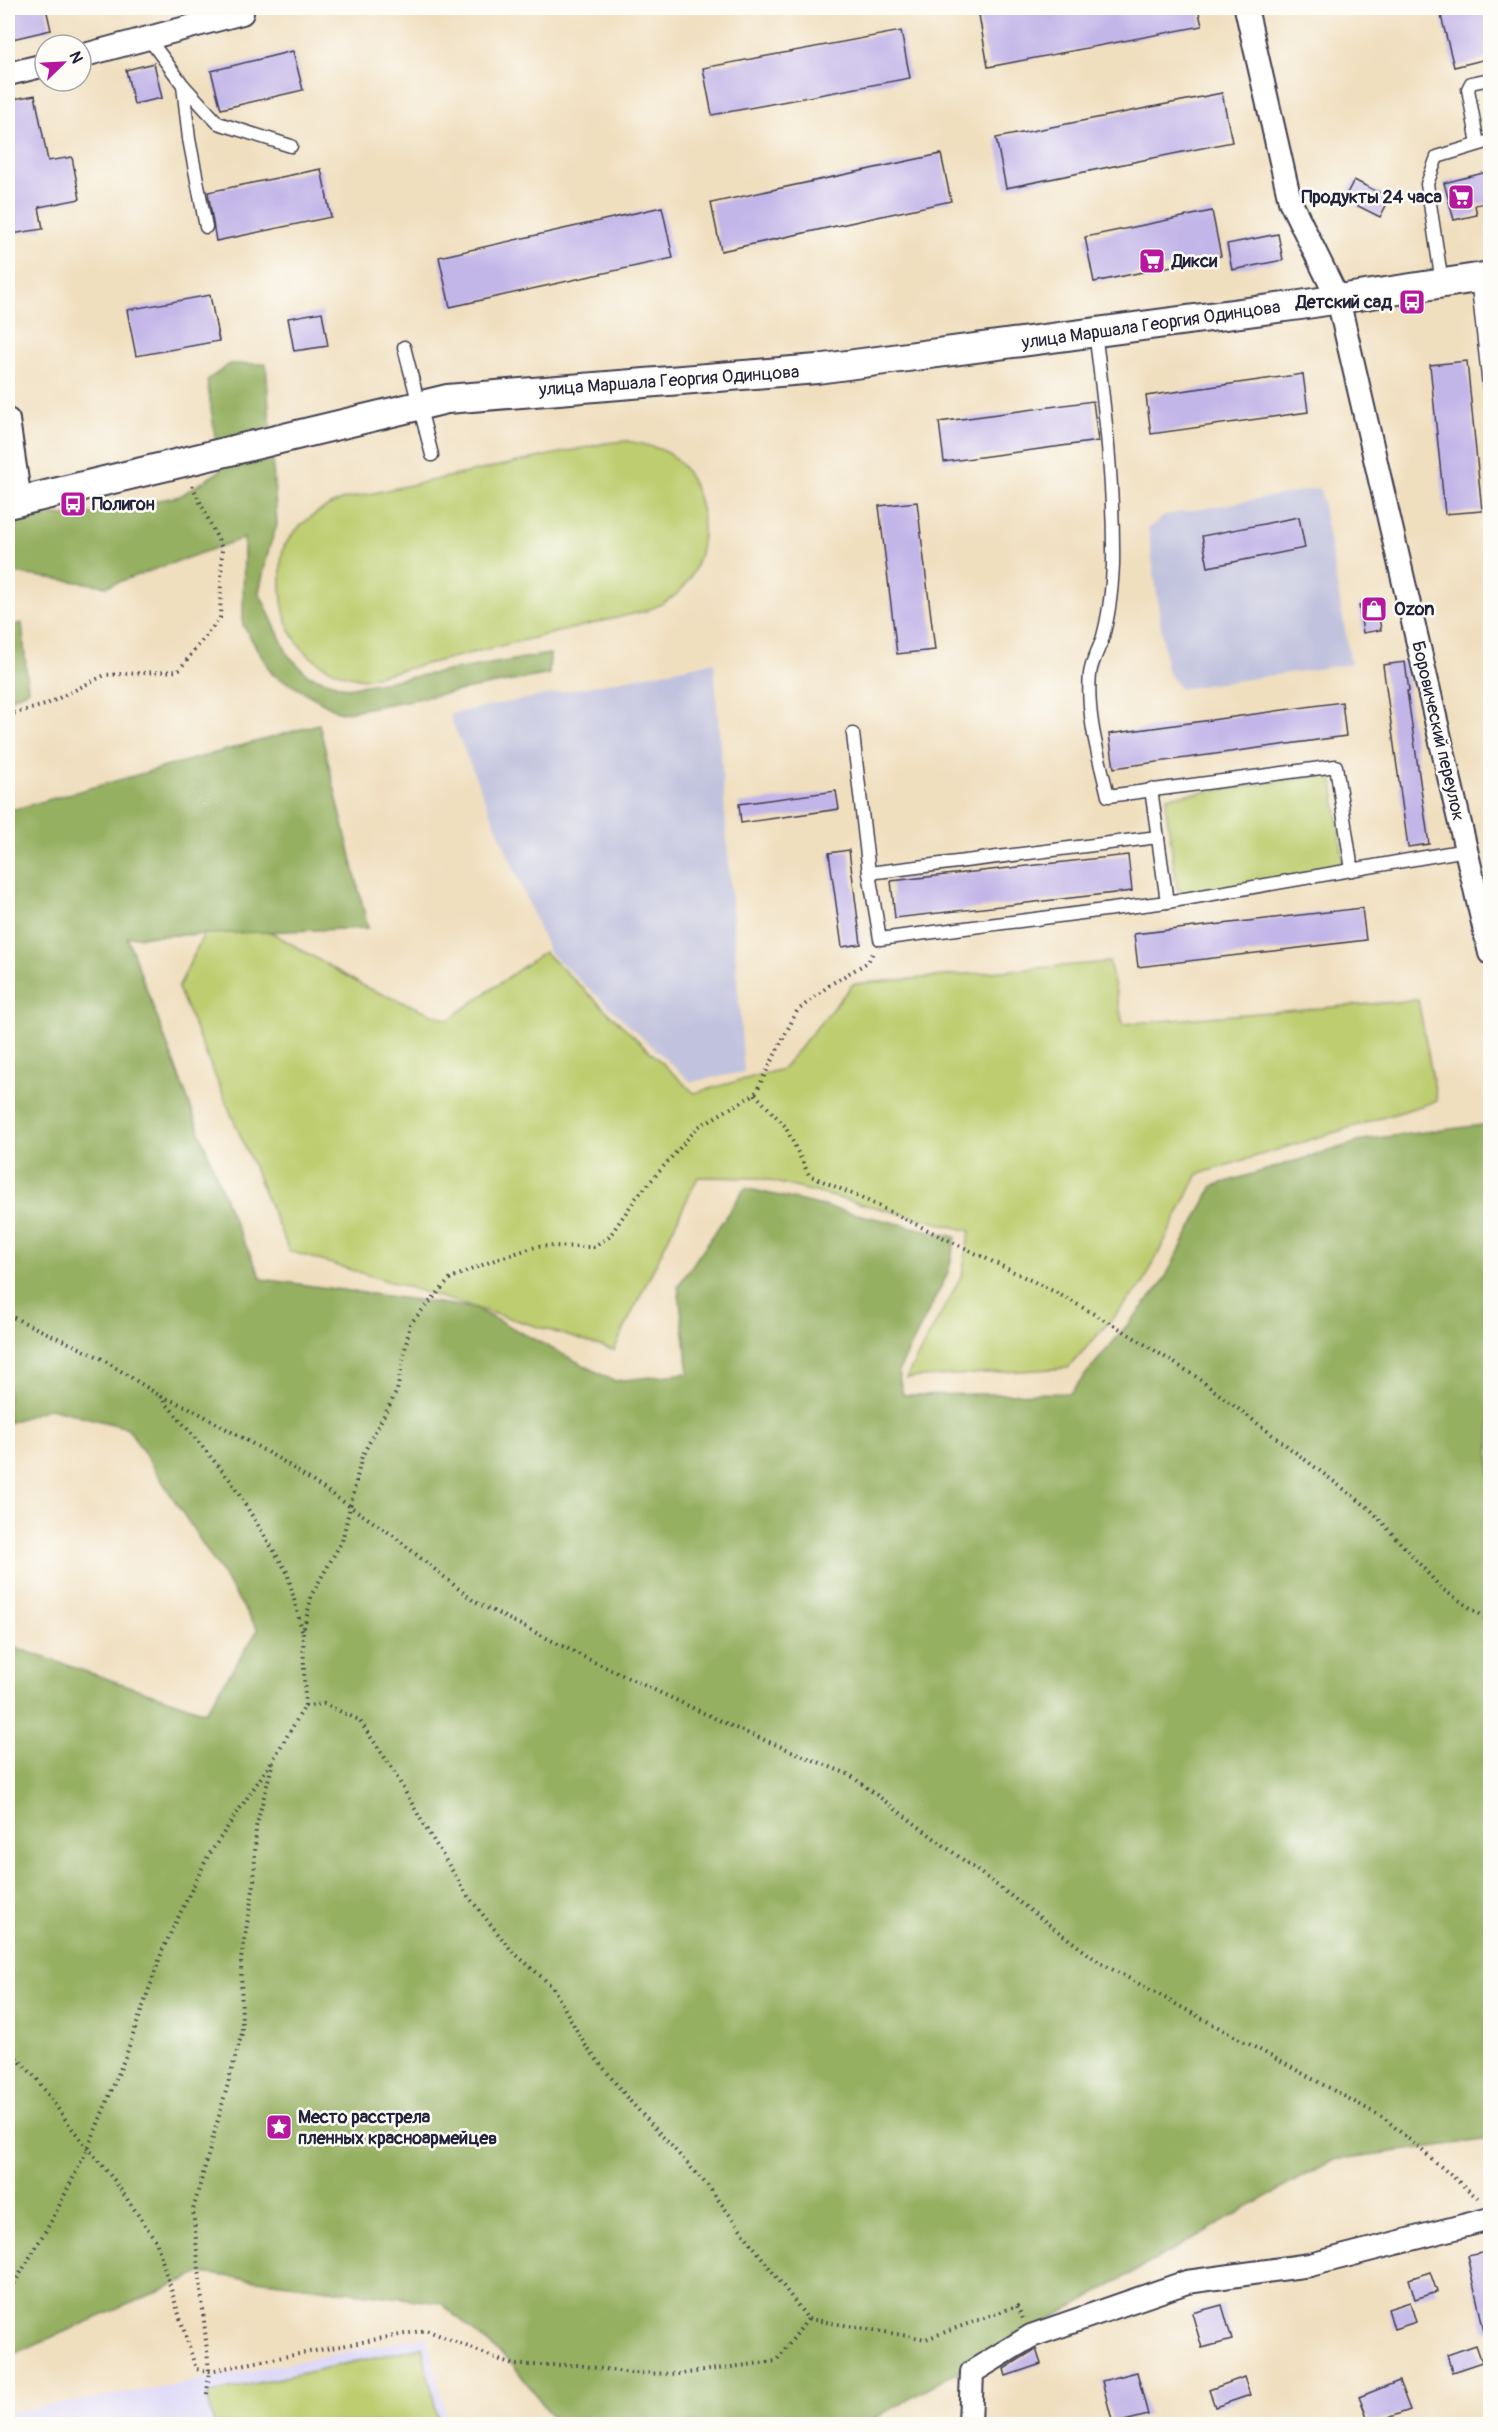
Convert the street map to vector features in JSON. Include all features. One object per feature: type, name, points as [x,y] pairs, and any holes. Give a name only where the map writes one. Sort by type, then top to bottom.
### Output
[{"type":"street","name":"Боровический переулок","points":[[1246,8],[1290,201],[1338,299],[1466,850],[1486,909],[1491,953]]},
{"type":"street","points":[[93,53],[242,13]]},
{"type":"street","points":[[8,74],[33,68]]},
{"type":"street","name":"улица Маршала Георгия Одинцова","points":[[14,502],[447,399],[817,369],[1338,299],[1484,277]]},
{"type":"street","points":[[8,420],[14,502]]},
{"type":"street","points":[[970,2424],[972,2372],[1031,2337],[1187,2282],[1310,2265],[1486,2210]]},
{"type":"lane","points":[[149,39],[183,85],[218,123],[291,146]]},
{"type":"lane","points":[[1442,284],[1427,184],[1437,158],[1484,142],[1468,89],[1471,83],[1491,78]]},
{"type":"lane","points":[[183,85],[189,139],[206,227]]},
{"type":"lane","points":[[1484,277],[1490,394]]},
{"type":"lane","points":[[1095,332],[1107,429],[1113,565],[1102,639],[1090,673],[1094,729],[1108,796],[1336,766],[1352,870]]},
{"type":"lane","points":[[404,347],[432,455]]},
{"type":"lane","points":[[853,734],[869,873],[880,939],[1167,902],[1466,850]]},
{"type":"lane","points":[[1150,789],[1167,902]]},
{"type":"lane","points":[[869,873],[1158,837]]},
{"type":"path","points":[[8,715],[45,705],[105,675],[178,671],[220,618],[222,548],[182,461]]},
{"type":"path","points":[[303,1632],[312,1594],[342,1541],[362,1456],[397,1391],[410,1324],[451,1278],[497,1259],[539,1246],[593,1247],[609,1238],[636,1198],[698,1127],[755,1094],[797,1011],[831,984],[868,962],[880,939]]},
{"type":"path","points":[[755,1094],[785,1126],[809,1175],[868,1201],[1057,1293],[1195,1376],[1370,1509],[1442,1588],[1491,1621]]},
{"type":"path","points":[[8,1315],[99,1357],[160,1396],[188,1407],[250,1443],[391,1534],[475,1602],[588,1659],[729,1725],[850,1775],[1099,1962],[1384,2118],[1486,2210]]},
{"type":"path","points":[[8,2294],[52,2220],[88,2148],[126,2055],[163,1949],[208,1856],[274,1758],[305,1706],[303,1632],[287,1572],[230,1480],[160,1396]]},
{"type":"path","points":[[305,1706],[324,1704],[359,1720],[390,1765],[424,1826],[468,1896],[511,1950],[552,1986],[585,2045],[630,2101],[708,2186],[808,2319],[926,2339],[1017,2306],[1031,2337]]},
{"type":"path","points":[[207,2394],[209,2371],[192,2210],[211,2149],[225,2086],[242,2033],[241,1959],[254,1884],[256,1827],[274,1758]]},
{"type":"path","points":[[8,2049],[37,2079],[114,2180],[156,2241],[196,2369],[209,2371],[426,2330],[513,2365],[578,2365],[630,2373],[680,2374],[776,2361],[808,2319]]},
{"type":"shaded area","points":[[1320,488],[1351,664],[1180,689],[1167,671],[1148,528],[1166,515]]},
{"type":"shaded area","points":[[714,662],[744,1072],[691,1082],[549,952],[449,714]]},
{"type":"shaded area","points":[[427,2336],[448,2424],[8,2424],[8,2412],[171,2386]]},
{"type":"green space","points":[[230,364],[266,364],[277,525],[259,592],[288,655],[308,675],[347,688],[550,654],[549,674],[341,713],[272,674],[243,625],[244,538],[107,586],[13,573],[8,576],[8,510],[74,517],[180,496],[220,471],[207,380]]},
{"type":"green space","points":[[627,441],[647,445],[677,460],[696,489],[701,507],[702,543],[698,560],[691,577],[680,591],[668,600],[645,611],[364,679],[344,674],[312,658],[291,632],[282,598],[282,552],[296,530],[324,508],[341,500],[606,443]]},
{"type":"green space","points":[[22,623],[28,690],[8,700],[8,626]]},
{"type":"green space","points":[[319,724],[368,928],[127,937],[231,1215],[262,1279],[474,1308],[614,1381],[689,1373],[678,1286],[745,1188],[956,1237],[948,1273],[898,1372],[903,1395],[1070,1393],[1162,1284],[1213,1186],[1368,1139],[1490,1124],[1490,2139],[1332,2160],[865,2424],[558,2424],[513,2365],[441,2303],[201,2273],[8,2356],[8,1645],[205,1712],[258,1630],[128,1428],[50,1408],[8,1423],[8,811]]},
{"type":"green space","points":[[1324,775],[1333,782],[1344,867],[1183,896],[1177,887],[1166,808],[1167,797]]},
{"type":"green space","points":[[219,902],[367,988],[448,1020],[544,952],[694,1093],[782,1069],[853,984],[1109,962],[1123,1024],[1418,1000],[1437,1101],[1198,1174],[1143,1284],[1068,1368],[906,1378],[962,1275],[970,1231],[759,1178],[698,1177],[614,1350],[289,1251],[178,988]]},
{"type":"green space","points":[[422,2347],[439,2424],[214,2424],[207,2394]]},
{"type":"building","points":[[8,8],[46,8],[51,30],[8,40]]},
{"type":"building","points":[[1018,8],[1198,8],[1202,26],[988,67],[979,15]]},
{"type":"building","points":[[1439,8],[1491,8],[1491,58],[1454,67]]},
{"type":"building","points":[[901,31],[910,78],[712,115],[703,68]]},
{"type":"building","points":[[293,51],[303,90],[221,109],[211,71]]},
{"type":"building","points":[[154,63],[162,98],[134,104],[126,70]]},
{"type":"building","points":[[1222,93],[1232,142],[1006,188],[996,138]]},
{"type":"building","points":[[35,95],[48,161],[72,157],[80,199],[39,207],[43,229],[12,234],[8,213],[8,100]]},
{"type":"building","points":[[941,154],[951,201],[721,251],[711,203]]},
{"type":"building","points":[[321,169],[331,217],[216,241],[208,192]]},
{"type":"building","points":[[1491,171],[1491,202],[1475,205],[1477,215],[1454,220],[1444,183]]},
{"type":"building","points":[[1354,180],[1390,198],[1380,217],[1344,199]]},
{"type":"building","points":[[662,207],[673,258],[450,307],[439,257]]},
{"type":"building","points":[[1212,211],[1221,256],[1094,282],[1085,237]]},
{"type":"building","points":[[1278,234],[1283,260],[1232,270],[1227,244]]},
{"type":"building","points":[[210,295],[219,341],[136,356],[127,310]]},
{"type":"building","points":[[322,312],[328,346],[294,351],[288,318]]},
{"type":"building","points":[[1467,361],[1482,511],[1445,514],[1430,365]]},
{"type":"building","points":[[1303,374],[1308,412],[1151,434],[1146,396]]},
{"type":"building","points":[[1093,401],[1098,441],[944,462],[939,422]]},
{"type":"building","points":[[917,502],[935,650],[897,654],[879,506]]},
{"type":"building","points":[[1299,517],[1305,548],[1208,567],[1202,536]]},
{"type":"building","points":[[1377,603],[1381,630],[1363,633],[1359,605]]},
{"type":"building","points":[[1405,662],[1409,691],[1407,691],[1429,844],[1408,847],[1383,665]]},
{"type":"building","points":[[1342,702],[1346,736],[1114,768],[1109,734]]},
{"type":"building","points":[[836,791],[839,809],[741,823],[739,804]]},
{"type":"building","points":[[849,850],[861,944],[842,947],[829,853]]},
{"type":"building","points":[[1128,855],[1132,891],[895,918],[891,881]]},
{"type":"building","points":[[1362,908],[1366,940],[1138,967],[1134,934]]},
{"type":"building","points":[[1491,2251],[1491,2331],[1484,2331],[1467,2256]]},
{"type":"building","points":[[1430,2272],[1437,2292],[1415,2299],[1409,2279]]},
{"type":"building","points":[[1410,2302],[1416,2322],[1394,2329],[1388,2309]]},
{"type":"building","points":[[1222,2305],[1232,2340],[1202,2348],[1192,2313]]},
{"type":"building","points":[[1476,2345],[1482,2362],[1452,2372],[1447,2355]]},
{"type":"building","points":[[1036,2349],[1041,2364],[1006,2376],[1004,2369]]},
{"type":"building","points":[[1137,2372],[1148,2415],[1113,2424],[1102,2381]]},
{"type":"building","points":[[1244,2377],[1250,2395],[1215,2407],[1209,2390]]},
{"type":"building","points":[[1399,2381],[1410,2410],[1370,2424],[1359,2397]]},
{"type":"place","name":"Продукты 24 часа","points":[[1461,197]]},
{"type":"place","name":"Дикси","points":[[1152,261]]},
{"type":"place","name":"Детский сад","points":[[1412,302]]},
{"type":"place","name":"Полигон","points":[[73,504]]},
{"type":"place","name":"Ozon","points":[[1374,609]]},
{"type":"place","name":"Место расстрела пленных красноармейцев","points":[[279,2127]]}]
